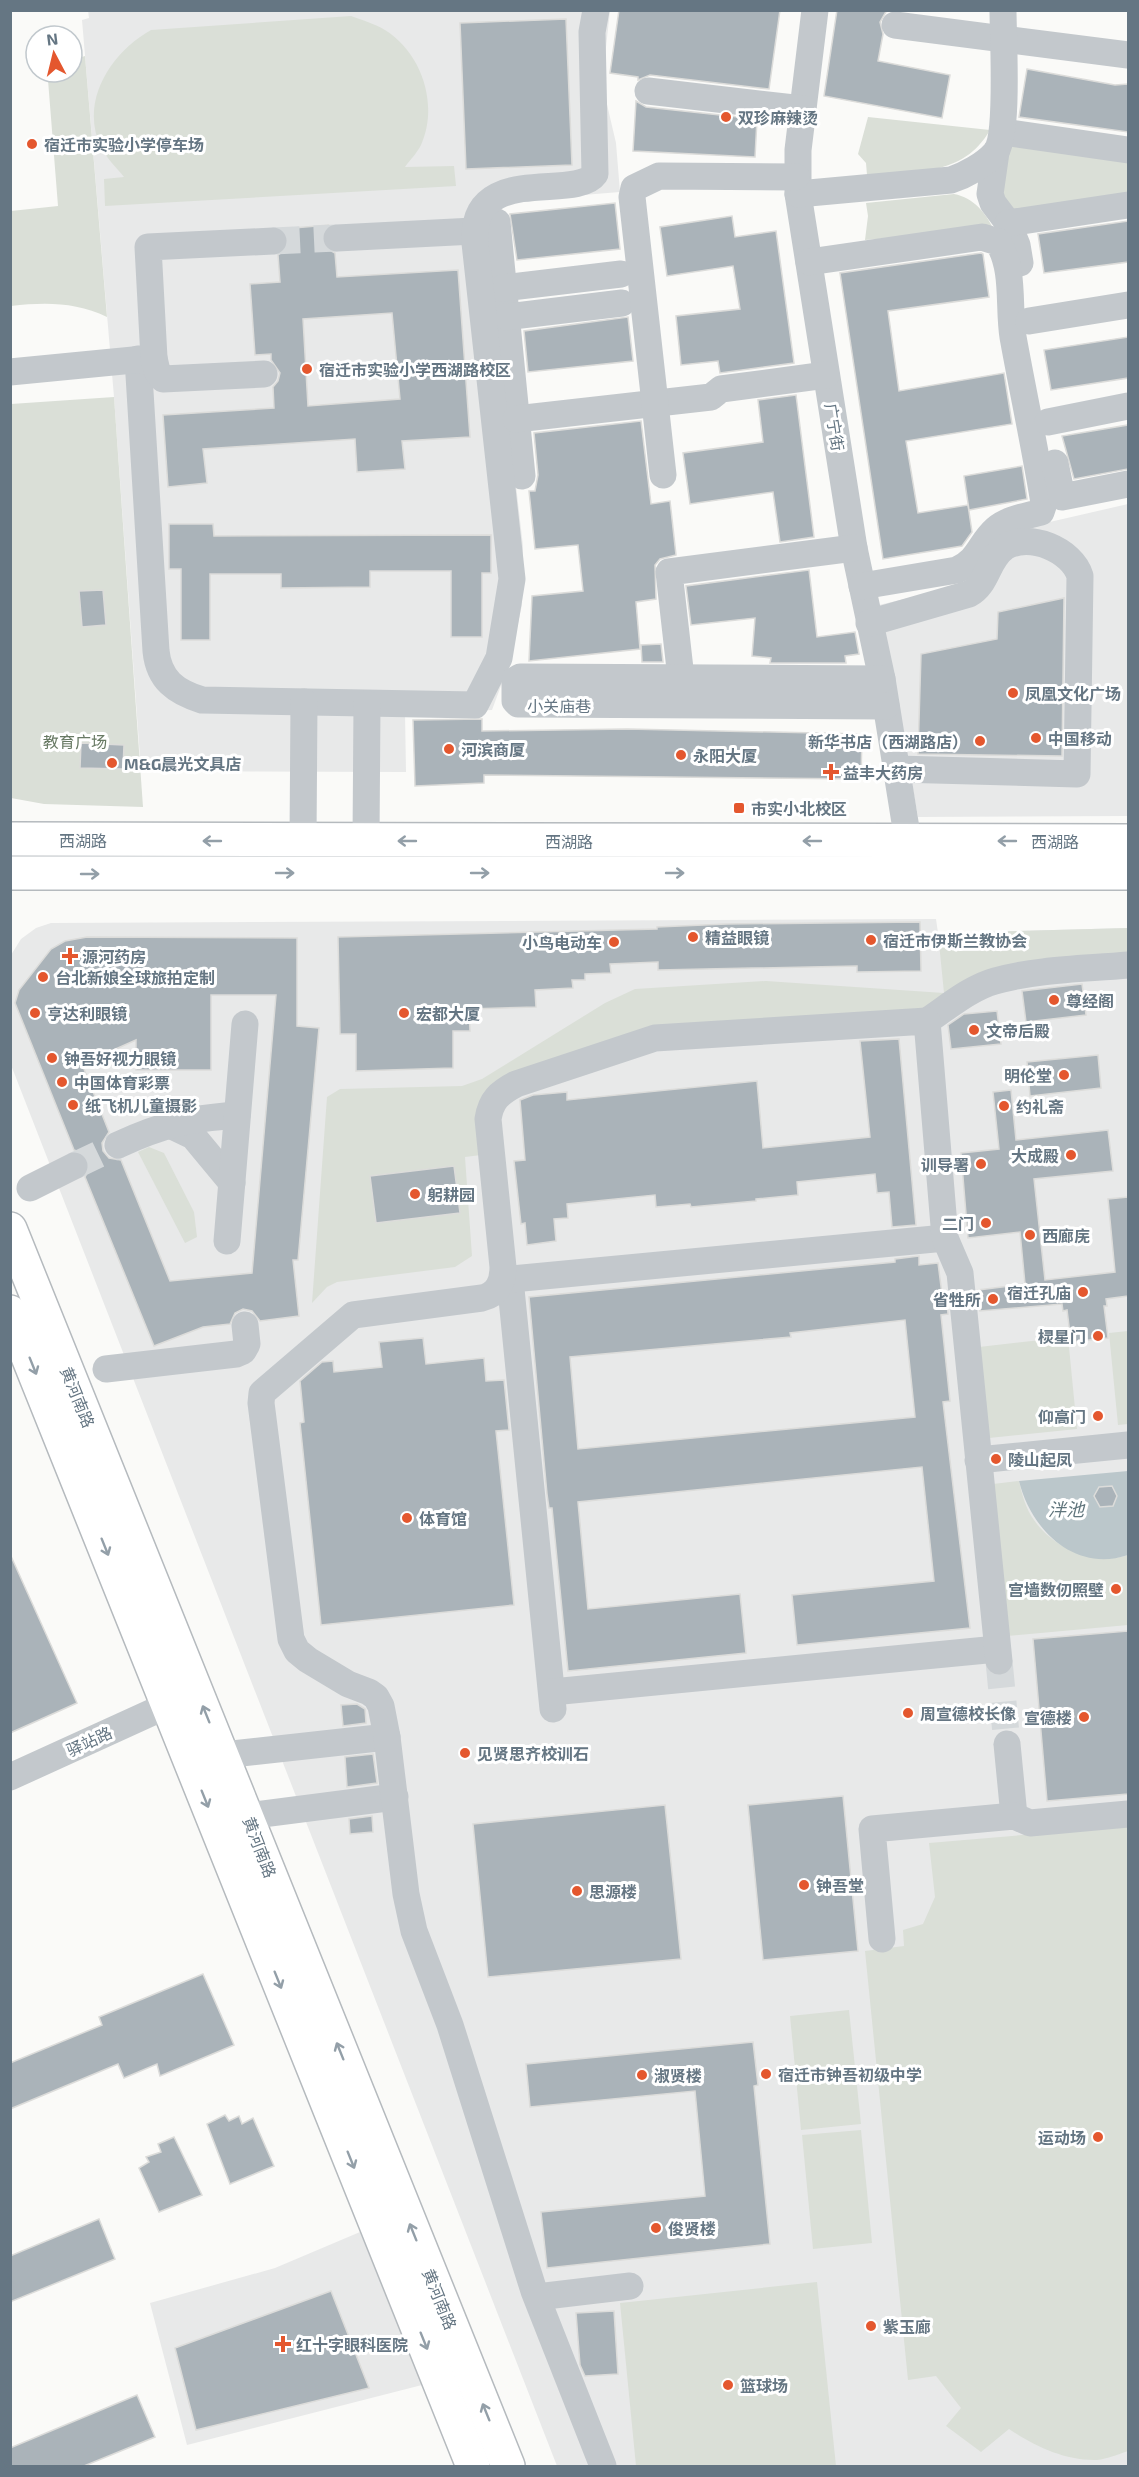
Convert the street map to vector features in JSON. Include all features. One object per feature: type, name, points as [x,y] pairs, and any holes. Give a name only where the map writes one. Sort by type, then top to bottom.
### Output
[{"type":"main road","points":[[10,827],[48,840]]},
{"type":"main road","name":"西湖路","points":[[10,839],[1128,841]]},
{"type":"main road","name":"西湖路","points":[[10,873],[1128,873]]},
{"type":"main road","points":[[10,888],[51,874]]},
{"type":"main road","name":"黄河南路","points":[[10,1229],[508,2466]]},
{"type":"main road","name":"黄河南路","points":[[10,1312],[473,2466]]},
{"type":"street","points":[[522,476],[503,288],[486,226],[480,213],[514,190],[587,181],[595,174],[592,32],[596,10]]},
{"type":"street","name":"广宁街","points":[[815,10],[803,109],[797,185],[854,548],[882,679],[908,841]]},
{"type":"street","points":[[1003,10],[999,142],[990,194],[993,203],[1008,223],[1017,244],[1062,497],[1128,484]]},
{"type":"street","points":[[895,25],[1128,54]]},
{"type":"street","points":[[648,92],[803,109]]},
{"type":"street","points":[[663,475],[632,197],[634,188],[660,176],[797,185],[951,180],[970,172],[999,142],[1128,150]]},
{"type":"street","points":[[1008,223],[1128,205]]},
{"type":"street","points":[[337,238],[486,226]]},
{"type":"street","points":[[273,241],[148,247],[146,358],[158,667],[163,678],[172,686],[183,694],[202,700],[475,705],[499,658],[512,579],[486,226]]},
{"type":"street","points":[[809,262],[982,237],[998,242],[1005,260],[1013,334],[1027,400],[1044,503],[1041,512],[1006,523],[996,529],[970,564],[957,570],[862,586]]},
{"type":"street","points":[[503,288],[621,274]]},
{"type":"street","points":[[506,317],[622,303]]},
{"type":"street","points":[[1029,321],[1128,305]]},
{"type":"street","points":[[10,372],[146,358]]},
{"type":"street","points":[[146,358],[163,379],[264,374]]},
{"type":"street","points":[[516,419],[711,397],[721,389],[826,375]]},
{"type":"street","points":[[1048,422],[1128,406]]},
{"type":"street","points":[[869,623],[969,594],[979,589],[998,554],[1011,545],[1032,543],[1052,547],[1067,556],[1080,576],[1077,774],[897,769]]},
{"type":"street","points":[[681,678],[669,572],[854,548]]},
{"type":"street","name":"小关庙巷","points":[[882,679],[520,677],[515,680],[515,701],[518,704],[886,706]]},
{"type":"street","points":[[303,841],[304,702]]},
{"type":"street","points":[[366,840],[367,704]]},
{"type":"street","points":[[927,1021],[945,1238],[960,1273],[998,1655],[553,1701],[488,1119],[492,1102],[499,1093],[516,1084],[655,1038],[927,1021],[968,993],[993,981],[1128,965]]},
{"type":"street","points":[[227,1241],[245,1024]]},
{"type":"street","points":[[118,1145],[168,1124],[189,1119],[237,1115]]},
{"type":"street","points":[[168,1124],[193,1136],[232,1183]]},
{"type":"street","points":[[30,1188],[74,1166]]},
{"type":"street","points":[[603,2466],[537,2297],[450,2025],[414,1931],[406,1894],[387,1737],[376,1697],[308,1660],[293,1646],[261,1398],[268,1386],[353,1315],[482,1298],[497,1290],[506,1280],[945,1238]]},
{"type":"street","points":[[106,1369],[236,1354],[243,1351],[247,1344],[245,1325]]},
{"type":"street","points":[[978,1460],[1128,1445]]},
{"type":"street","name":"驿站路","points":[[10,1777],[168,1706]]},
{"type":"street","points":[[223,1755],[387,1737]]},
{"type":"street","points":[[1007,1744],[1014,1816]]},
{"type":"street","points":[[248,1816],[395,1797]]},
{"type":"street","points":[[882,1939],[872,1829],[1014,1816],[1030,1823],[1128,1814]]},
{"type":"street","points":[[537,2297],[630,2286]]},
{"type":"shaded area","name":"宿迁市实验小学西湖路校区","points":[[88,10],[610,11],[602,83],[616,143],[620,192],[509,201],[497,206],[516,485],[523,546],[522,605],[509,664],[492,710],[405,713],[406,772],[141,771],[114,397],[82,20],[89,18]]},
{"type":"shaded area","points":[[1128,504],[1128,816],[918,817],[879,605],[972,583],[1002,533]]},
{"type":"shaded area","name":"宿迁市钟吾初级中学","points":[[936,919],[938,933],[1128,928],[1128,2466],[557,2466],[11,1065],[11,955],[21,939],[36,928],[51,923]]},
{"type":"shaded area","name":"红十字眼科医院","points":[[360,2232],[422,2385],[187,2445],[150,2303],[275,2268]]},
{"type":"green space","points":[[351,16],[385,30],[398,40],[409,52],[424,81],[428,113],[426,130],[421,145],[405,167],[454,166],[456,186],[105,206],[104,179],[124,177],[103,151],[95,130],[94,113],[97,96],[112,65],[136,39],[151,30]]},
{"type":"green space","points":[[84,56],[107,317],[84,308],[60,304],[11,306],[11,211],[58,206],[48,84],[84,84]]},
{"type":"green space","points":[[868,117],[990,130],[979,145],[952,164],[936,169],[867,175],[866,163],[858,154]]},
{"type":"green space","points":[[1012,142],[1128,155],[1128,199],[1007,216],[996,176]]},
{"type":"green space","points":[[954,194],[973,202],[987,217],[994,230],[865,240],[868,216],[866,203]]},
{"type":"green space","name":"教育广场","points":[[114,397],[143,807],[44,804],[11,798],[11,404]]},
{"type":"green space","points":[[1128,928],[1128,958],[923,1008],[780,1021],[503,1082],[481,1155],[465,1157],[472,1256],[455,1267],[337,1282],[327,1287],[312,1303],[327,1097],[340,1089],[462,1086],[482,1079],[605,1003],[635,989],[766,981],[944,993],[938,933]]},
{"type":"green space","points":[[149,1147],[164,1153],[194,1212],[197,1237],[185,1243],[138,1152]]},
{"type":"green space","points":[[1128,1331],[1128,1424],[1118,1425],[1109,1333]]},
{"type":"green space","points":[[1068,1337],[1077,1429],[989,1438],[979,1347]]},
{"type":"green space","points":[[1019,1481],[1031,1516],[1052,1539],[1089,1556],[1115,1558],[1128,1555],[1128,1625],[1008,1636],[993,1484]]},
{"type":"green space","points":[[1128,1826],[1128,2451],[1097,2460],[1073,2458],[1039,2447],[1009,2429],[981,2452],[946,2426],[961,2408],[936,2376],[908,2380],[865,1951],[904,1946],[903,1930],[923,1924],[935,1897],[929,1843]]},
{"type":"green space","points":[[849,2010],[861,2124],[801,2130],[790,2016]]},
{"type":"green space","points":[[861,2130],[872,2243],[813,2249],[802,2135]]},
{"type":"green space","name":"篮球场","points":[[817,2282],[836,2466],[636,2466],[620,2303]]},
{"type":"water","name":"泮池","points":[[1128,1471],[1128,1555],[1109,1559],[1090,1558],[1058,1543],[1034,1516],[1019,1481]],"holes":[[[1112,1486],[1117,1496],[1113,1506],[1100,1507],[1094,1496],[1099,1487]]]},
{"type":"building","points":[[619,10],[780,10],[769,89],[650,75],[638,80],[638,77],[610,73]]},
{"type":"building","points":[[837,10],[887,10],[880,22],[883,34],[878,61],[950,75],[942,118],[824,96]]},
{"type":"building","points":[[566,19],[572,165],[466,169],[460,23]]},
{"type":"building","points":[[1027,69],[1115,85],[1128,84],[1128,132],[1019,117]]},
{"type":"building","points":[[636,101],[646,107],[757,119],[755,157],[633,151]]},
{"type":"building","points":[[615,203],[620,249],[517,260],[510,214]]},
{"type":"building","points":[[732,216],[735,237],[776,231],[794,363],[720,373],[718,361],[681,365],[676,316],[740,309],[733,266],[667,276],[660,227]]},
{"type":"building","points":[[1128,221],[1128,262],[1044,273],[1038,234]]},
{"type":"building","points":[[328,225],[321,239],[324,247],[335,253],[337,277],[458,270],[470,437],[402,441],[405,469],[357,472],[355,439],[203,449],[207,483],[168,487],[163,415],[274,408],[273,387],[280,373],[271,360],[271,354],[255,355],[250,284],[280,282],[278,255],[287,249],[289,241],[282,229]],"holes":[[[392,313],[400,399],[308,406],[303,319]]]},
{"type":"building","points":[[981,253],[989,297],[888,311],[899,391],[1004,373],[1012,424],[906,441],[918,513],[968,505],[972,532],[962,546],[883,559],[840,273]]},
{"type":"building","points":[[628,317],[633,361],[528,372],[524,331]]},
{"type":"building","points":[[1128,337],[1128,378],[1051,390],[1044,350]]},
{"type":"building","points":[[796,395],[814,537],[780,542],[773,492],[690,504],[683,453],[763,442],[758,400]]},
{"type":"building","points":[[641,421],[651,504],[670,501],[676,555],[660,559],[655,565],[656,599],[636,602],[640,649],[529,661],[532,596],[583,591],[578,545],[535,549],[529,491],[535,491],[538,475],[534,433]]},
{"type":"building","points":[[1128,425],[1128,469],[1074,479],[1062,436]]},
{"type":"building","points":[[1022,466],[1027,499],[969,510],[964,476]]},
{"type":"building","points":[[169,524],[213,524],[214,536],[491,535],[491,573],[482,573],[482,637],[451,637],[451,571],[370,571],[370,587],[281,588],[281,574],[210,574],[210,640],[181,640],[181,569],[169,569]]},
{"type":"building","points":[[809,570],[817,637],[855,632],[859,654],[845,656],[846,663],[770,663],[771,658],[752,656],[755,618],[691,625],[686,586]]},
{"type":"building","points":[[103,590],[106,625],[82,627],[79,591]]},
{"type":"building","points":[[1064,598],[1062,756],[918,754],[921,654],[997,639],[998,612]]},
{"type":"building","points":[[661,644],[663,662],[642,662],[641,645]]},
{"type":"building","name":"永阳大厦","points":[[482,719],[482,731],[627,729],[862,734],[861,779],[484,775],[484,783],[415,786],[413,720]]},
{"type":"building","points":[[81,743],[124,745],[123,769],[80,768]]},
{"type":"building","points":[[920,922],[921,971],[857,972],[857,966],[658,970],[658,962],[610,964],[611,973],[585,974],[585,980],[572,980],[573,988],[535,990],[536,1007],[469,1009],[470,1031],[453,1031],[453,1068],[356,1071],[356,1034],[340,1034],[338,937],[657,929],[657,927],[727,924]]},
{"type":"building","points":[[87,937],[297,938],[297,1026],[319,1028],[298,1260],[293,1260],[299,1316],[260,1321],[252,1311],[243,1309],[235,1313],[230,1324],[203,1327],[154,1346],[85,1177],[90,1168],[88,1160],[82,1153],[74,1150],[15,1003],[19,990],[51,949],[65,941]],"holes":[[[211,995],[276,995],[252,1273],[170,1281],[121,1160],[109,1158],[103,1151],[102,1143],[109,1132],[82,1064],[136,1040],[136,1070],[211,1070]]]},
{"type":"building","name":"尊经阁","points":[[1082,984],[1086,1015],[1026,1022],[1022,991]]},
{"type":"building","name":"文帝后殿","points":[[997,1011],[1001,1044],[951,1049],[948,1025],[964,1014]]},
{"type":"building","points":[[899,1039],[916,1225],[892,1227],[889,1192],[877,1193],[875,1174],[797,1182],[798,1195],[756,1199],[756,1201],[691,1207],[690,1204],[656,1207],[655,1195],[567,1204],[568,1218],[554,1219],[556,1241],[527,1245],[525,1223],[521,1224],[514,1161],[525,1160],[520,1100],[533,1095],[567,1092],[567,1100],[757,1081],[763,1148],[870,1137],[860,1041]]},
{"type":"building","name":"明伦堂","points":[[1098,1055],[1101,1088],[1030,1096],[1027,1062]]},
{"type":"building","points":[[1011,1090],[1016,1140],[1108,1130],[1113,1171],[1034,1179],[1045,1280],[1115,1272],[1108,1199],[1128,1197],[1128,1296],[1106,1299],[1107,1306],[1104,1306],[1108,1338],[1071,1342],[1067,1310],[1063,1311],[1062,1304],[980,1311],[978,1290],[1025,1284],[1020,1232],[968,1238],[961,1153],[999,1149],[993,1092]]},
{"type":"building","name":"躬耕园","points":[[454,1166],[460,1213],[376,1223],[370,1176]]},
{"type":"building","points":[[919,1256],[919,1265],[938,1263],[942,1294],[946,1293],[948,1314],[941,1315],[950,1401],[943,1402],[970,1628],[797,1645],[792,1595],[934,1581],[922,1467],[578,1502],[588,1609],[740,1594],[746,1653],[568,1671],[552,1508],[549,1508],[547,1494],[529,1297],[895,1262],[895,1259]],"holes":[[[905,1320],[915,1417],[578,1449],[570,1357],[791,1337],[790,1333]]]},
{"type":"building","name":"体育馆","points":[[423,1338],[426,1364],[484,1358],[486,1381],[504,1380],[509,1430],[496,1431],[514,1605],[321,1625],[300,1423],[304,1422],[300,1381],[322,1362],[333,1361],[334,1372],[382,1367],[379,1342]]},
{"type":"building","points":[[1112,1486],[1117,1496],[1113,1506],[1100,1507],[1094,1496],[1099,1487]]},
{"type":"building","points":[[10,1554],[77,1703],[10,1733]]},
{"type":"building","name":"宣德楼","points":[[1128,1631],[1128,1794],[1047,1801],[1033,1639]]},
{"type":"building","points":[[357,1704],[365,1709],[366,1723],[343,1726],[341,1705]]},
{"type":"building","points":[[373,1754],[377,1783],[347,1787],[345,1757]]},
{"type":"building","name":"钟吾堂","points":[[843,1796],[858,1951],[763,1960],[748,1805]]},
{"type":"building","name":"思源楼","points":[[665,1805],[681,1959],[488,1977],[473,1824]]},
{"type":"building","points":[[372,1816],[373,1832],[350,1834],[349,1819]]},
{"type":"building","points":[[203,1974],[234,2045],[160,2076],[157,2064],[124,2078],[118,2064],[10,2109],[10,2063],[102,2025],[99,2017]]},
{"type":"building","points":[[753,2042],[758,2085],[754,2086],[770,2244],[547,2268],[541,2212],[705,2196],[695,2091],[530,2107],[526,2064]]},
{"type":"building","points":[[225,2115],[229,2121],[239,2116],[242,2124],[253,2118],[274,2166],[230,2184],[207,2124]]},
{"type":"building","points":[[174,2137],[202,2195],[159,2212],[139,2168],[149,2162],[146,2157],[161,2152],[158,2144]]},
{"type":"building","points":[[99,2219],[115,2259],[10,2302],[10,2256]]},
{"type":"building","points":[[331,2291],[369,2388],[196,2430],[175,2348]]},
{"type":"building","points":[[614,2311],[618,2374],[585,2376],[580,2365],[576,2313]]},
{"type":"building","points":[[137,2395],[155,2437],[84,2466],[10,2466],[10,2448]]},
{"type":"tunnel","points":[[273,241],[337,238]]},
{"type":"tunnel","points":[[74,1166],[118,1145]]},
{"type":"tunnel","points":[[999,1661],[1007,1744]]},
{"type":"place","name":"双珍麻辣烫","points":[[726,117]]},
{"type":"place","name":"宿迁市实验小学停车场","points":[[32,144]]},
{"type":"place","name":"宿迁市实验小学西湖路校区","points":[[307,369]]},
{"type":"place","name":"凤凰文化广场","points":[[1013,693]]},
{"type":"place","name":"中国移动","points":[[1036,738]]},
{"type":"place","name":"新华书店（西湖路店）","points":[[980,741]]},
{"type":"place","name":"河滨商厦","points":[[449,749]]},
{"type":"place","name":"永阳大厦","points":[[681,755]]},
{"type":"place","name":"M&G晨光文具店","points":[[112,763]]},
{"type":"place","name":"益丰大药房","points":[[831,772]]},
{"type":"place","name":"市实小北校区","points":[[739,808]]},
{"type":"place","name":"精益眼镜","points":[[693,937]]},
{"type":"place","name":"宿迁市伊斯兰教协会","points":[[871,940]]},
{"type":"place","name":"小鸟电动车","points":[[614,942]]},
{"type":"place","name":"源河药房","points":[[70,956]]},
{"type":"place","name":"台北新娘全球旅拍定制","points":[[43,977]]},
{"type":"place","name":"尊经阁","points":[[1054,1000]]},
{"type":"place","name":"亨达利眼镜","points":[[35,1013]]},
{"type":"place","name":"宏都大厦","points":[[404,1013]]},
{"type":"place","name":"文帝后殿","points":[[974,1030]]},
{"type":"place","name":"钟吾好视力眼镜","points":[[52,1058]]},
{"type":"place","name":"明伦堂","points":[[1064,1075]]},
{"type":"place","name":"中国体育彩票","points":[[62,1082]]},
{"type":"place","name":"纸飞机儿童摄影","points":[[73,1105]]},
{"type":"place","name":"约礼斋","points":[[1004,1106]]},
{"type":"place","name":"大成殿","points":[[1071,1155]]},
{"type":"place","name":"训导署","points":[[981,1164]]},
{"type":"place","name":"躬耕园","points":[[415,1194]]},
{"type":"place","name":"二门","points":[[986,1223]]},
{"type":"place","name":"西廊庑","points":[[1030,1235]]},
{"type":"place","name":"宿迁孔庙","points":[[1083,1292]]},
{"type":"place","name":"省牲所","points":[[993,1299]]},
{"type":"place","name":"棂星门","points":[[1098,1336]]},
{"type":"place","name":"仰高门","points":[[1098,1416]]},
{"type":"place","name":"陵山起凤","points":[[996,1459]]},
{"type":"place","name":"体育馆","points":[[407,1518]]},
{"type":"place","name":"宫墙数仞照壁","points":[[1116,1589]]},
{"type":"place","name":"周宣德校长像","points":[[908,1713]]},
{"type":"place","name":"宣德楼","points":[[1084,1717]]},
{"type":"place","name":"见贤思齐校训石","points":[[465,1753]]},
{"type":"place","name":"钟吾堂","points":[[804,1885]]},
{"type":"place","name":"思源楼","points":[[577,1891]]},
{"type":"place","name":"宿迁市钟吾初级中学","points":[[766,2074]]},
{"type":"place","name":"淑贤楼","points":[[642,2075]]},
{"type":"place","name":"运动场","points":[[1098,2137]]},
{"type":"place","name":"俊贤楼","points":[[656,2228]]},
{"type":"place","name":"紫玉廊","points":[[871,2326]]},
{"type":"place","name":"红十字眼科医院","points":[[283,2344]]},
{"type":"place","name":"篮球场","points":[[728,2385]]}]
